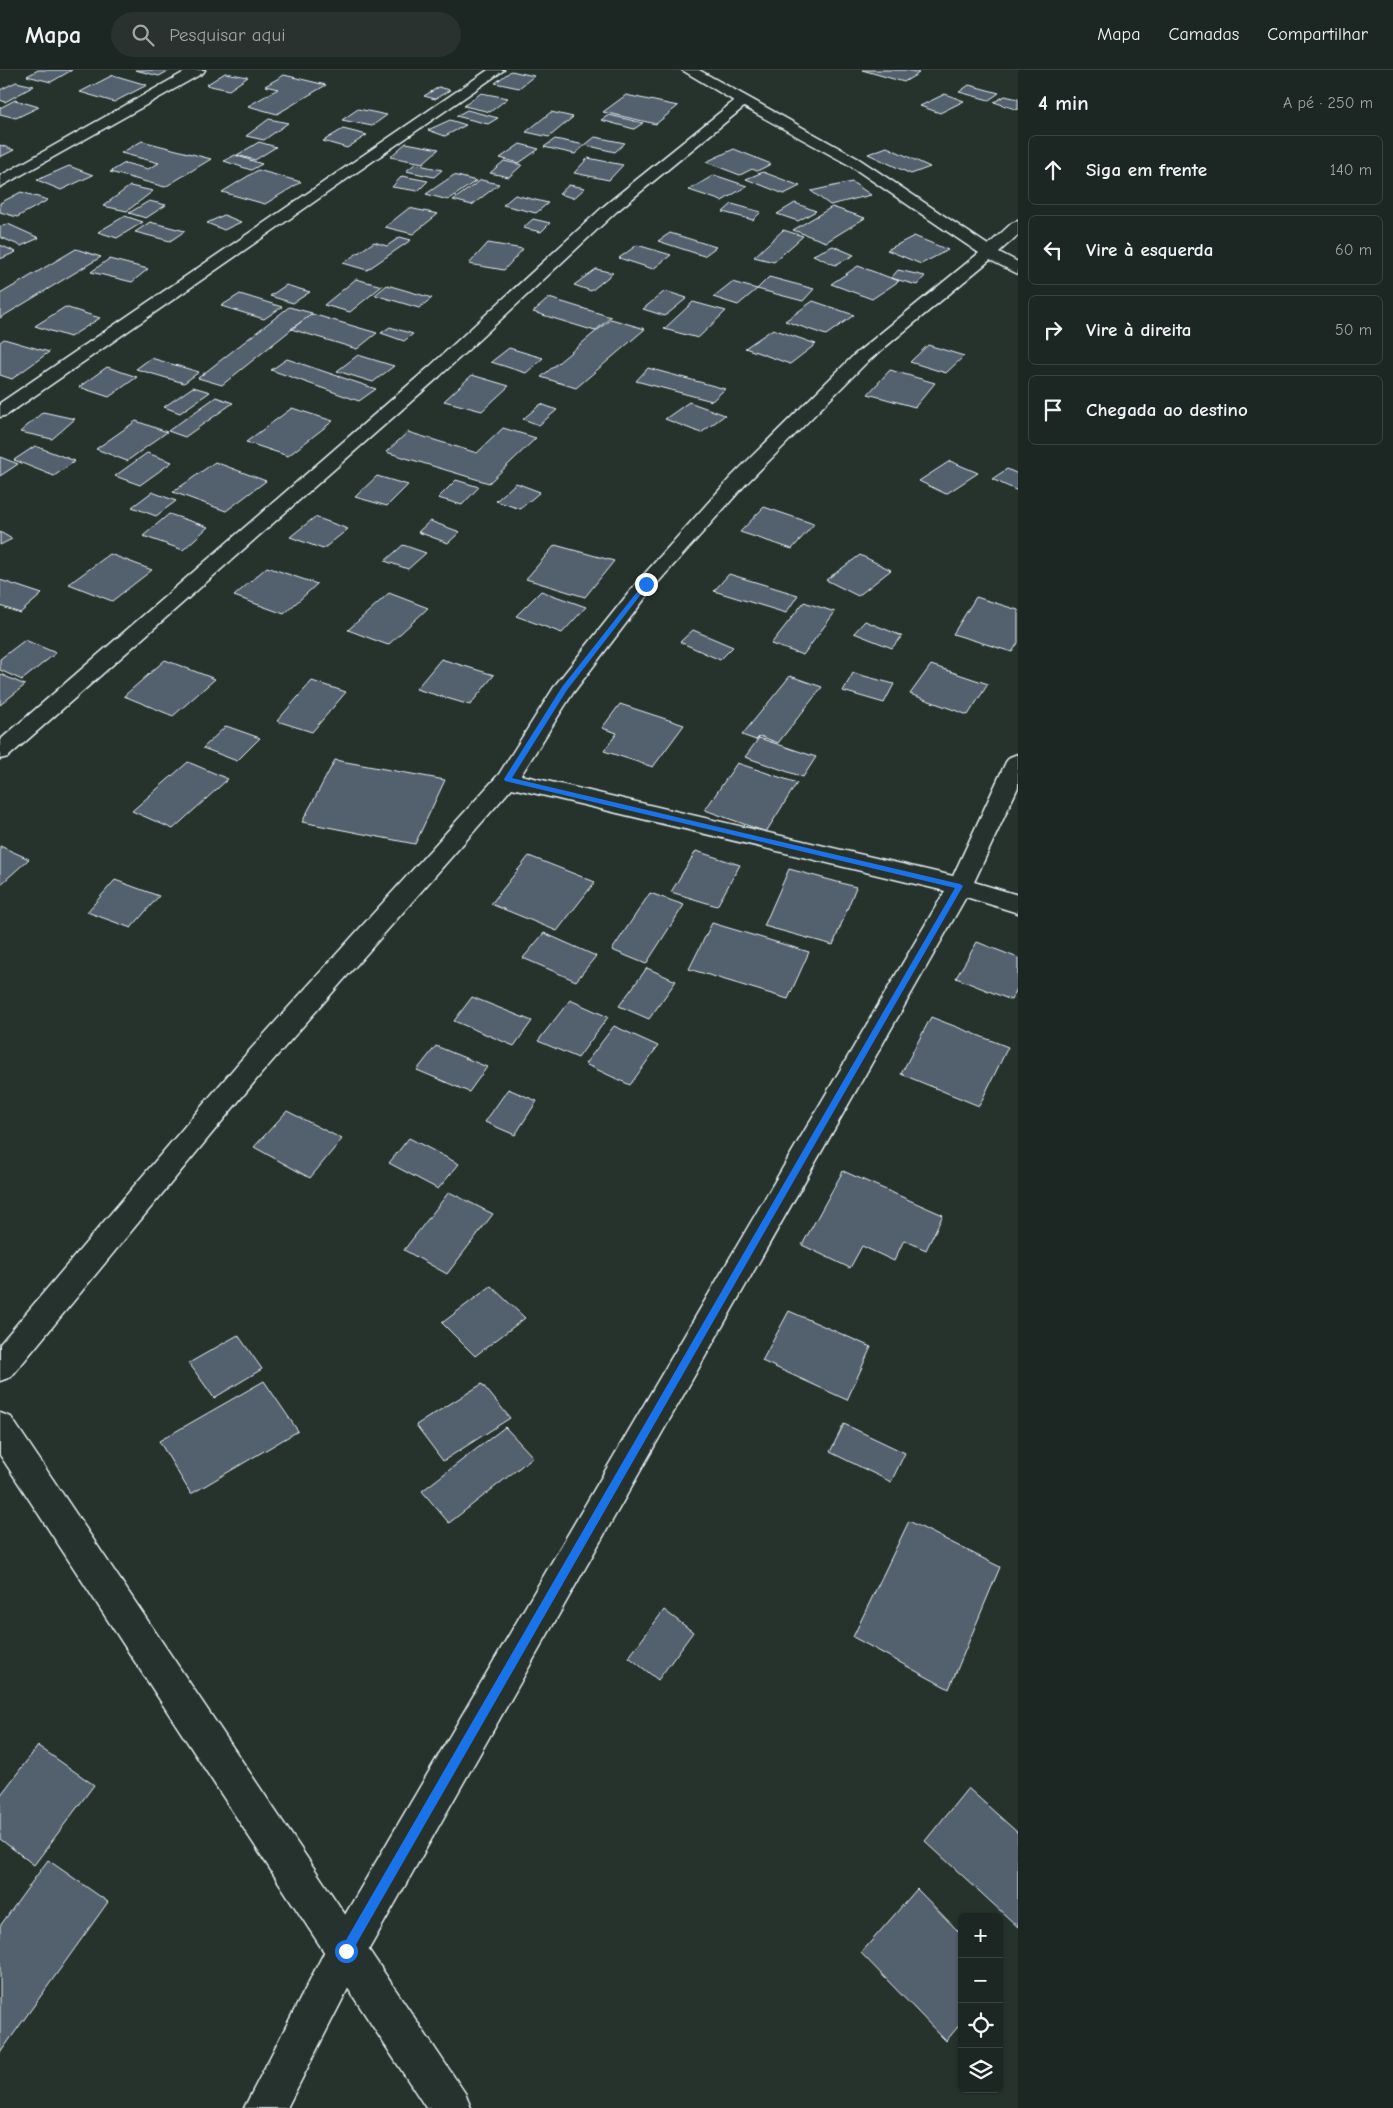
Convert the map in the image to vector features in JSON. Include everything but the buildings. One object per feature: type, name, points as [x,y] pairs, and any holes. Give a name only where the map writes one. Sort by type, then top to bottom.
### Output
[{"type":"street","points":[[0,182],[198,70]]},
{"type":"street","points":[[0,411],[497,70]]},
{"type":"street","points":[[689,70],[854,162],[989,253],[1018,269]]},
{"type":"street","points":[[0,752],[434,372],[610,209],[744,100]]},
{"type":"street","points":[[0,1367],[251,1067],[507,779],[564,689],[646,584],[738,482],[860,359],[989,253],[1018,226]]},
{"type":"street","points":[[265,2108],[346,1951],[960,886],[1018,762]]},
{"type":"street","points":[[507,779],[960,886],[1018,904]]},
{"type":"street","points":[[0,1427],[450,2108]]},
{"type":"route","points":[[346,1951],[960,886],[507,779],[564,689],[646,584]]}]
